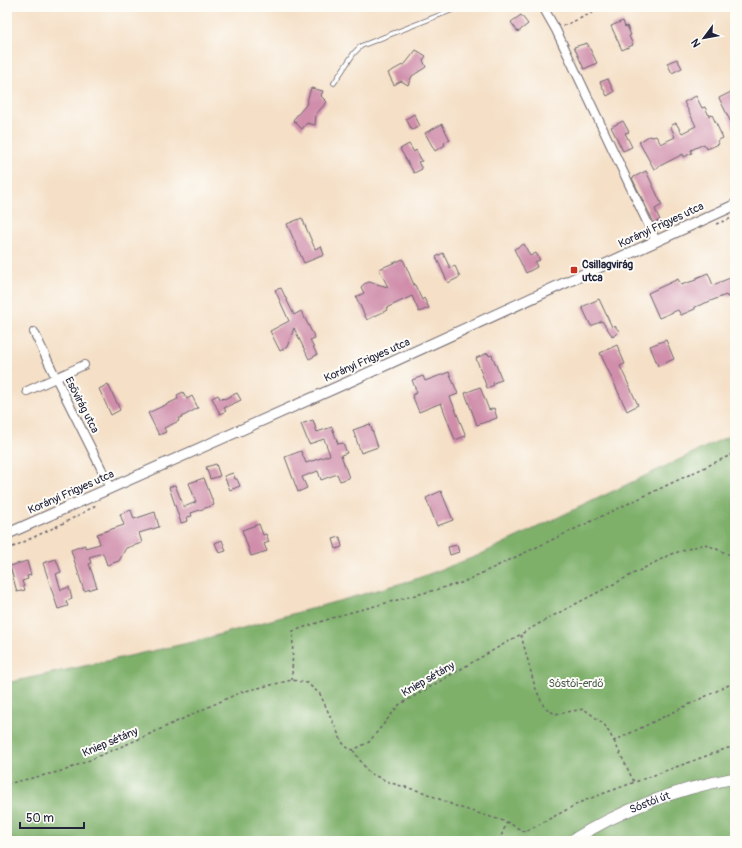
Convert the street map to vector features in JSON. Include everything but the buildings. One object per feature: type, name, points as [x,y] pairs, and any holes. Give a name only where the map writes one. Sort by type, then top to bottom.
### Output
[{"type":"main road","name":"Sóstói út","points":[[571,841],[610,818],[641,804],[691,788],[735,778]]},
{"type":"street","points":[[543,7],[556,30],[656,241]]},
{"type":"street","name":"Korányi Frigyes utca","points":[[7,534],[353,380],[735,205]]},
{"type":"street","name":"Esővirág utca","points":[[34,332],[111,488]]},
{"type":"street","points":[[27,391],[84,365]]},
{"type":"lane","points":[[334,83],[354,53],[361,46],[460,7]]},
{"type":"path","points":[[556,30],[606,7]]},
{"type":"path","points":[[735,453],[461,583],[341,616],[293,631],[292,680],[307,683],[320,694],[342,742],[346,747],[354,750],[369,773],[391,783],[423,792],[458,806],[507,822],[525,832],[582,802],[728,748],[735,748]]},
{"type":"path","name":"Kniep sétány","points":[[354,750],[370,742],[399,705],[547,619],[671,554],[705,544],[728,554],[735,554]]},
{"type":"path","points":[[521,634],[535,687],[544,707],[555,714],[584,709],[604,724],[634,782]]},
{"type":"path","name":"Kniep sétány","points":[[7,784],[66,770],[139,739],[241,692],[292,680]]},
{"type":"path","points":[[614,741],[735,682]]},
{"type":"path","points":[[499,841],[507,822]]},
{"type":"green space","name":"Sóstói-erdő","points":[[735,433],[735,841],[7,841],[7,683],[193,642],[413,580],[477,556]]},
{"type":"place","name":"Csillagvirág utca","points":[[574,270]]}]
